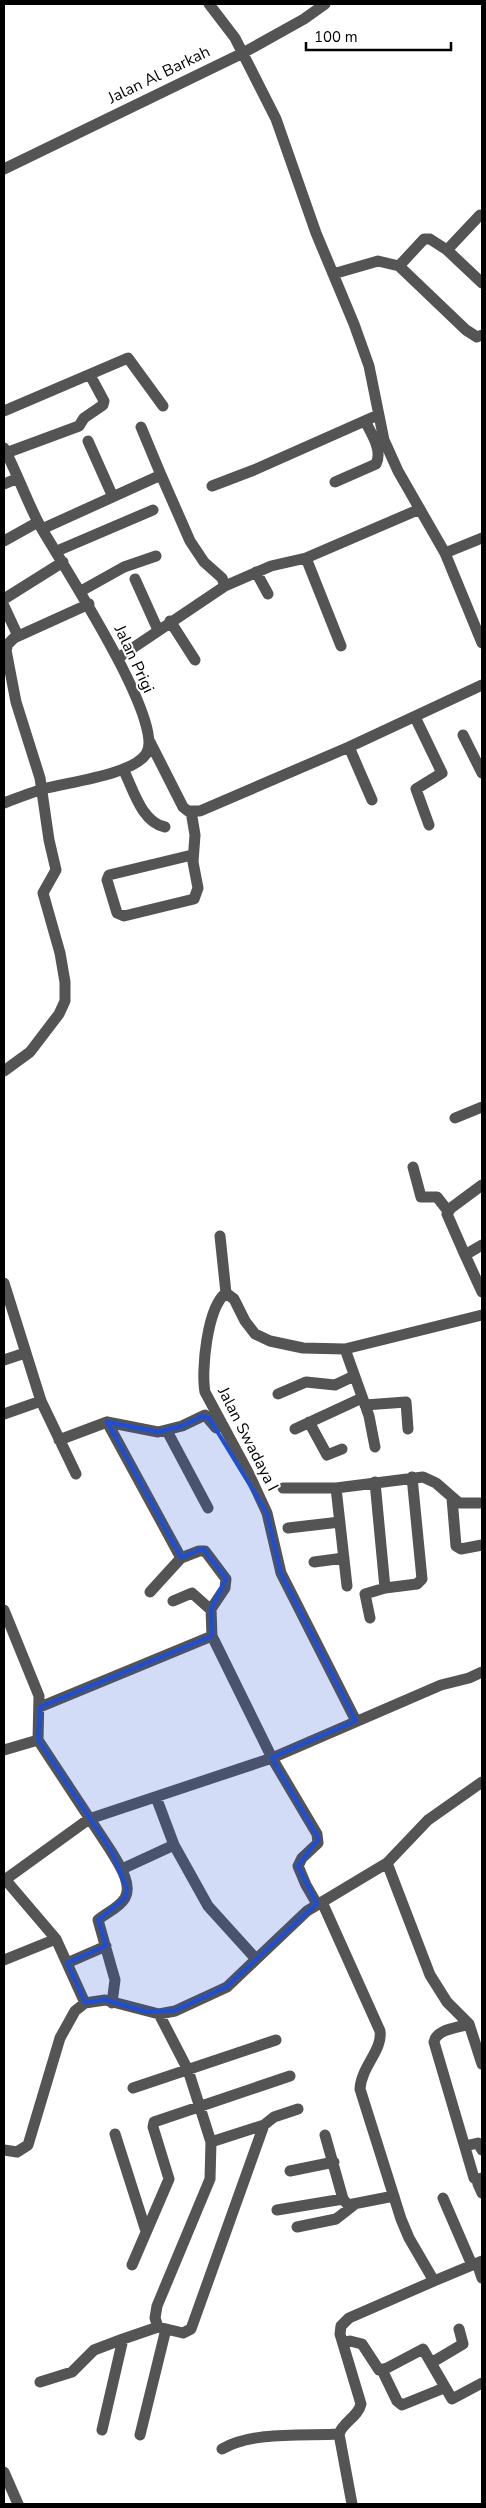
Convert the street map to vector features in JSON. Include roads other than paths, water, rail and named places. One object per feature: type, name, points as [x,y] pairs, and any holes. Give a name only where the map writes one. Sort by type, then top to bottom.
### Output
[{"type":"street","points":[[209,4],[227,26],[243,53],[276,119],[316,233],[334,274],[369,366],[378,415],[390,456],[445,553],[482,643]]},
{"type":"street","name":"Jalan Al Barkah","points":[[4,169],[243,53],[304,19],[325,4]]},
{"type":"street","points":[[447,250],[480,215]]},
{"type":"street","points":[[399,266],[424,239],[436,241],[482,281]]},
{"type":"street","points":[[334,274],[378,261],[399,266],[466,330],[477,337],[482,335]]},
{"type":"street","points":[[4,411],[128,358],[163,406]]},
{"type":"street","points":[[5,451],[79,426],[84,418],[103,405],[104,402],[90,375]]},
{"type":"street","points":[[212,486],[254,470],[378,415]]},
{"type":"street","points":[[336,482],[376,464],[378,460],[376,445],[365,421]]},
{"type":"street","points":[[141,427],[190,542],[204,562],[222,578],[225,586]]},
{"type":"street","points":[[88,441],[113,497]]},
{"type":"street","name":"Jalan Prigi","points":[[5,451],[16,478],[40,525],[81,591],[118,658],[138,706],[150,742],[178,800],[183,807],[191,811]]},
{"type":"street","points":[[4,541],[113,497],[161,475]]},
{"type":"street","points":[[4,484],[16,478]]},
{"type":"street","points":[[118,658],[170,621],[201,604],[225,586],[256,572],[306,558],[420,509]]},
{"type":"street","points":[[4,592],[60,557],[153,510]]},
{"type":"street","points":[[445,553],[482,538]]},
{"type":"street","points":[[81,591],[124,567],[156,556]]},
{"type":"street","points":[[4,599],[60,557]]},
{"type":"street","points":[[306,558],[341,646]]},
{"type":"street","points":[[256,572],[268,594]]},
{"type":"street","points":[[135,580],[158,630]]},
{"type":"street","points":[[4,1071],[30,1052],[59,1014],[65,1001],[65,982],[60,953],[43,893],[56,870],[49,840],[42,789],[16,702],[6,656],[8,644],[18,636],[88,604]]},
{"type":"street","points":[[4,606],[18,636]]},
{"type":"street","points":[[170,621],[195,660]]},
{"type":"street","points":[[192,855],[109,875],[107,880],[117,913],[124,916],[194,899],[198,888],[192,855],[195,835],[191,811],[209,808],[482,686]]},
{"type":"street","points":[[415,717],[442,773]]},
{"type":"street","points":[[464,736],[482,773]]},
{"type":"street","points":[[4,803],[42,789],[123,769],[140,761],[148,753],[150,742]]},
{"type":"street","points":[[349,746],[372,800]]},
{"type":"street","points":[[140,761],[164,769]]},
{"type":"street","points":[[428,825],[416,789],[453,768]]},
{"type":"street","points":[[123,769],[146,815],[152,822],[164,827]]},
{"type":"street","points":[[455,1118],[482,1107]]},
{"type":"street","points":[[413,1167],[421,1197],[437,1197],[448,1211],[448,1218],[482,1292]]},
{"type":"street","points":[[448,1211],[482,1185]]},
{"type":"street","points":[[220,1236],[226,1293],[234,1299],[250,1330],[260,1338],[282,1345],[303,1348],[345,1349],[482,1315]]},
{"type":"street","points":[[465,1255],[482,1245]]},
{"type":"street","points":[[4,1283],[7,1307],[41,1401],[49,1422],[76,1474]]},
{"type":"street","name":"Jalan Swadaya I","points":[[226,1293],[220,1297],[211,1320],[203,1381],[209,1401],[248,1472],[267,1513],[281,1572],[356,1721]]},
{"type":"street","points":[[345,1349],[364,1402],[375,1447]]},
{"type":"street","points":[[4,1360],[25,1353]]},
{"type":"street","points":[[278,1394],[306,1382],[335,1385],[354,1376]]},
{"type":"street","points":[[4,1414],[41,1401]]},
{"type":"street","points":[[295,1429],[364,1402],[406,1402],[408,1429]]},
{"type":"street","points":[[57,1437],[107,1422],[151,1431],[167,1431],[202,1416],[209,1418],[250,1491],[267,1513]]},
{"type":"street","points":[[107,1422],[181,1558]]},
{"type":"street","points":[[309,1422],[326,1455],[342,1449]]},
{"type":"street","points":[[167,1431],[208,1508]]},
{"type":"street","points":[[370,1618],[365,1594],[384,1588],[417,1584],[422,1579],[412,1477]]},
{"type":"street","points":[[283,1488],[336,1488],[412,1477],[430,1480],[452,1498],[466,1504],[482,1503]]},
{"type":"street","points":[[375,1482],[384,1588]]},
{"type":"street","points":[[336,1488],[347,1586]]},
{"type":"street","points":[[452,1498],[456,1546],[460,1548],[482,1545]]},
{"type":"street","points":[[288,1528],[340,1522]]},
{"type":"street","points":[[150,1592],[181,1558],[198,1551],[205,1551],[226,1579],[225,1588],[211,1610],[212,1636],[272,1758],[319,1839],[318,1843],[302,1858],[298,1866],[306,1885],[320,1903],[380,2031],[380,2043],[365,2067],[360,2089],[409,2238],[434,2281]]},
{"type":"street","points":[[314,1562],[344,1558]]},
{"type":"street","points":[[173,1601],[192,1592],[211,1610]]},
{"type":"street","points":[[4,1610],[39,1696],[38,1740],[122,1869],[127,1889],[125,1898],[98,1920],[115,1980],[112,2002]]},
{"type":"street","points":[[40,1707],[212,1636]]},
{"type":"street","points":[[85,2003],[56,1939],[5,1878],[89,1819],[272,1758],[441,1685],[469,1678],[482,1672]]},
{"type":"street","points":[[4,1750],[38,1740]]},
{"type":"street","points":[[4,2150],[17,2152],[28,2145],[60,2038],[75,2011],[85,2003],[95,2000],[112,2002],[159,2014],[175,2011],[227,1987],[291,1924],[320,1903],[387,1863],[428,1820],[482,1782]]},
{"type":"street","points":[[156,1797],[174,1845],[208,1906],[256,1959]]},
{"type":"street","points":[[122,1869],[174,1845]]},
{"type":"street","points":[[387,1863],[435,1984],[447,2002],[469,2024],[482,2064]]},
{"type":"street","points":[[4,1960],[56,1939]]},
{"type":"street","points":[[67,1963],[106,1946]]},
{"type":"street","points":[[140,2435],[162,2328],[155,2318],[157,2306],[210,2179],[211,2142],[188,2070],[159,2014]]},
{"type":"street","points":[[469,2024],[440,2033],[434,2040],[474,2178],[481,2185]]},
{"type":"street","points":[[133,2088],[276,2040]]},
{"type":"street","points":[[132,2265],[162,2197],[169,2176],[153,2123],[290,2076]]},
{"type":"street","points":[[211,2142],[264,2125],[274,2116],[298,2108]]},
{"type":"street","points":[[40,2382],[72,2372],[94,2350],[123,2339],[162,2328],[183,2333],[191,2329],[264,2125]]},
{"type":"street","points":[[116,2134],[146,2231]]},
{"type":"street","points":[[325,2135],[343,2199],[348,2205],[394,2196]]},
{"type":"street","points":[[465,2146],[478,2143],[482,2150]]},
{"type":"street","points":[[290,2171],[334,2162]]},
{"type":"street","points":[[138,2204],[162,2197]]},
{"type":"street","points":[[442,2198],[477,2263],[482,2278]]},
{"type":"street","points":[[277,2210],[343,2199]]},
{"type":"street","points":[[297,2227],[336,2219],[354,2205]]},
{"type":"street","points":[[352,2504],[339,2434],[341,2428],[356,2413],[361,2404],[340,2330],[349,2318],[477,2263]]},
{"type":"street","points":[[431,2363],[462,2344],[459,2329]]},
{"type":"street","points":[[102,2430],[123,2339]]},
{"type":"street","points":[[343,2343],[360,2342],[365,2347],[375,2367],[382,2370],[397,2402],[402,2405],[444,2388]]},
{"type":"street","points":[[382,2370],[420,2349],[425,2351],[444,2388],[452,2399],[482,2384]]},
{"type":"street","points":[[222,2450],[238,2443],[264,2437],[339,2434]]},
{"type":"street","points":[[4,2472],[18,2504]]}]
